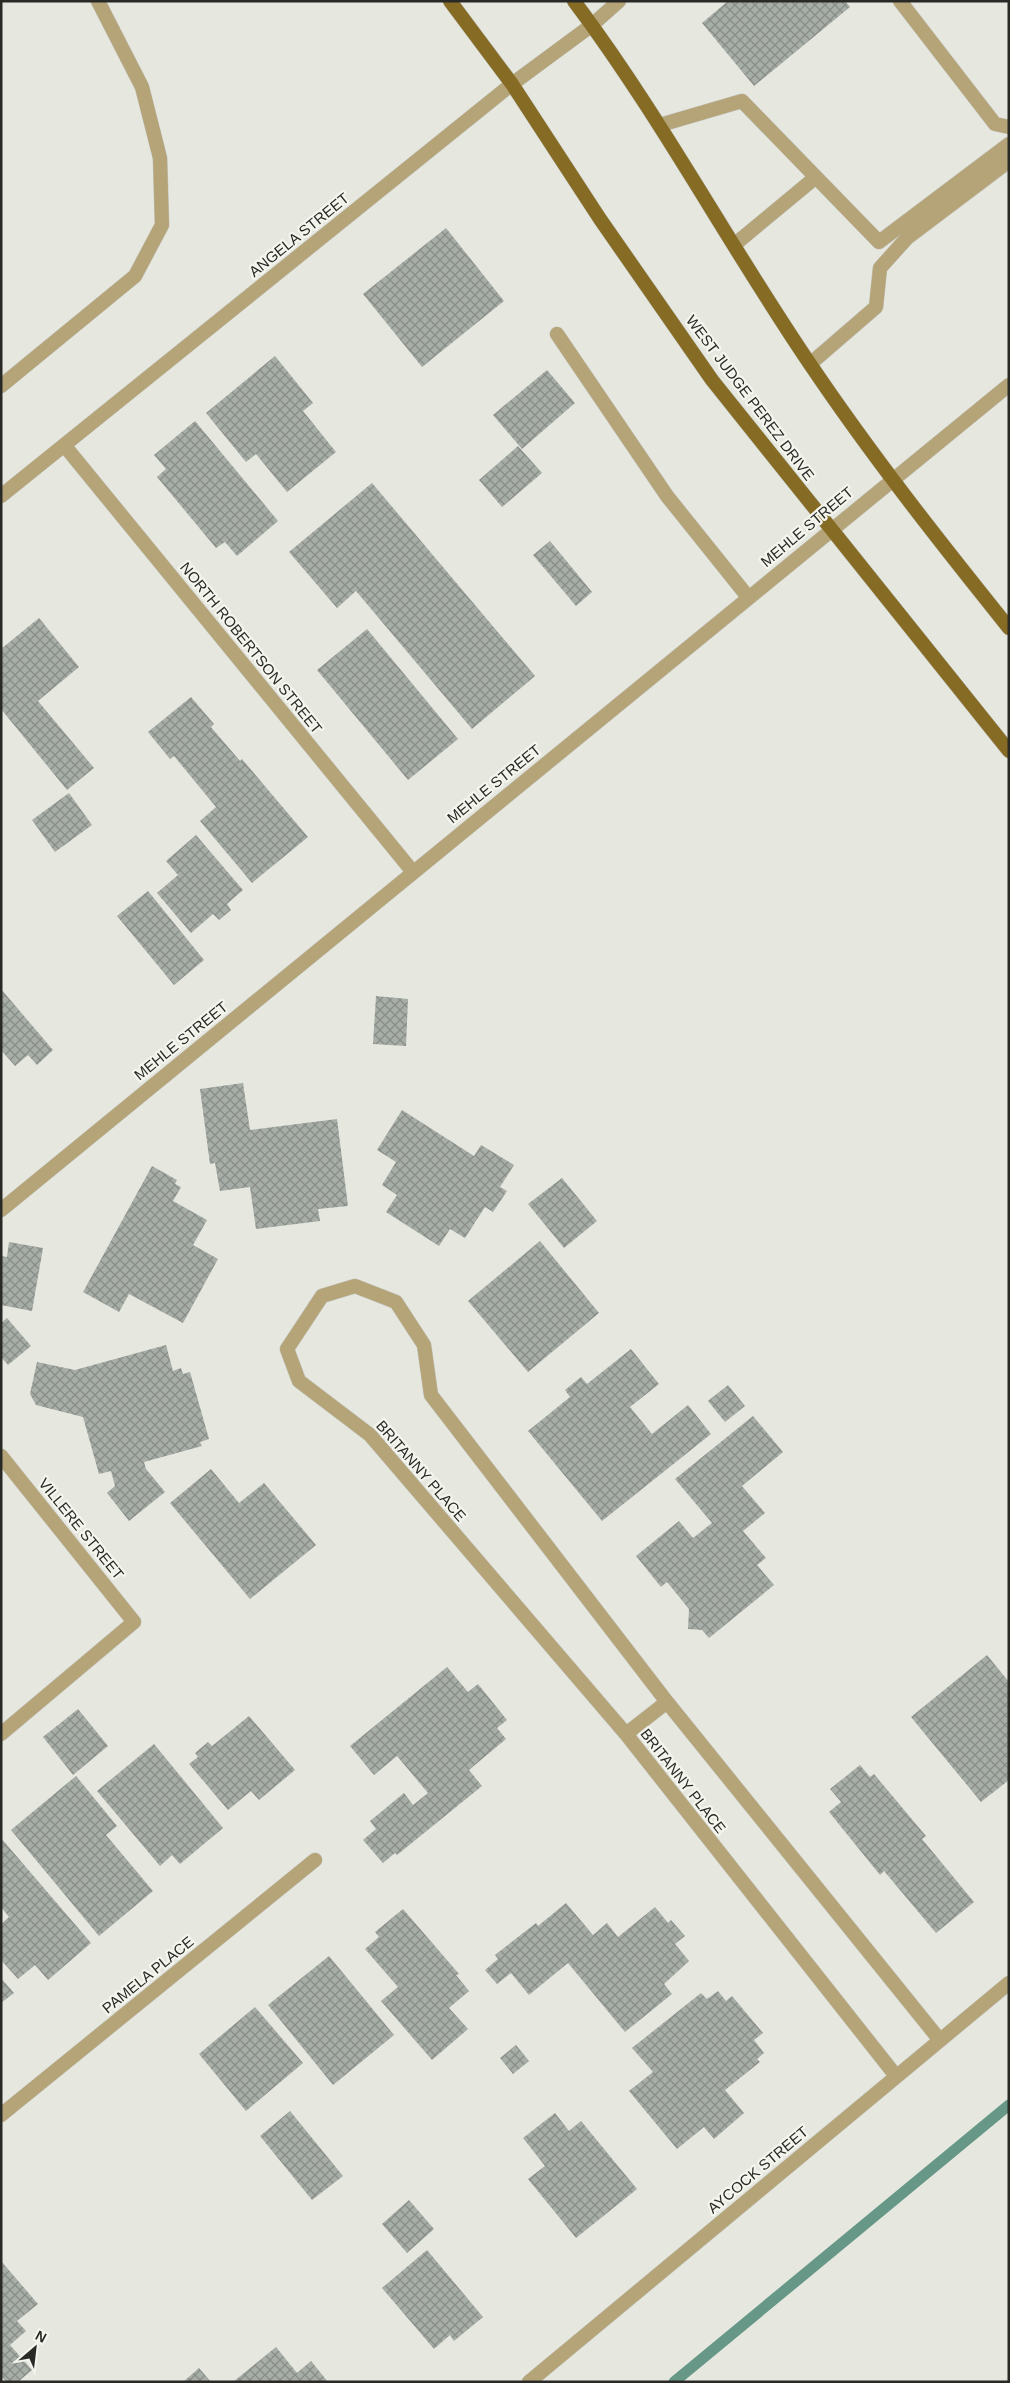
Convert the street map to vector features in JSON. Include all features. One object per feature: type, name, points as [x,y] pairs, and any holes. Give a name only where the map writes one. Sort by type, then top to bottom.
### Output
[{"type":"main road","name":"WEST JUDGE PEREZ DRIVE","points":[[450,1],[512,84],[600,219],[712,380],[1009,751]]},
{"type":"main road","points":[[574,1],[660,125],[810,364],[891,479],[1009,628]]},
{"type":"street","points":[[1,386],[135,276],[162,225],[160,158],[142,87],[98,1]]},
{"type":"street","name":"ANGELA STREET","points":[[1,496],[512,84],[592,25],[619,1]]},
{"type":"street","points":[[900,1],[995,124],[1009,127]]},
{"type":"street","points":[[660,125],[742,101],[879,242],[1009,144]]},
{"type":"street","points":[[810,364],[876,307],[880,268],[907,238],[1009,160]]},
{"type":"street","points":[[734,245],[816,177]]},
{"type":"street","points":[[557,334],[667,496],[748,597]]},
{"type":"street","name":"MEHLE STREET","points":[[1,1210],[891,479],[1009,385]]},
{"type":"street","name":"NORTH ROBERTSON STREET","points":[[64,445],[413,872]]},
{"type":"street","name":"BRITANNY PLACE","points":[[896,2076],[626,1734],[370,1435],[299,1381],[287,1349],[322,1296],[356,1286],[396,1302],[424,1345],[431,1395],[667,1702],[939,2039]]},
{"type":"street","name":"VILLERE STREET","points":[[1,1456],[134,1622],[1,1734]]},
{"type":"street","points":[[626,1734],[667,1702]]},
{"type":"street","name":"PAMELA PLACE","points":[[1,2115],[315,1860]]},
{"type":"street","name":"AYCOCK STREET","points":[[529,2382],[939,2039],[1009,1983]]},
{"type":"building","points":[[728,1],[845,1],[850,7],[754,86],[702,23]]},
{"type":"building","points":[[446,228],[504,301],[422,367],[363,294]]},
{"type":"building","points":[[275,356],[313,403],[303,411],[336,452],[287,492],[256,454],[246,462],[206,413]]},
{"type":"building","points":[[547,370],[575,403],[522,449],[493,415]]},
{"type":"building","points":[[195,421],[278,521],[237,556],[225,542],[216,548],[157,477],[166,469],[154,455]]},
{"type":"building","points":[[518,446],[542,473],[502,507],[479,480]]},
{"type":"building","points":[[372,483],[535,676],[472,729],[356,591],[337,608],[289,552]]},
{"type":"building","points":[[550,541],[592,592],[576,606],[533,555]]},
{"type":"building","points":[[39,618],[79,667],[38,701],[94,768],[67,790],[1,709],[1,649]]},
{"type":"building","points":[[367,629],[458,739],[408,780],[317,670]]},
{"type":"building","points":[[191,697],[214,724],[211,727],[240,761],[242,759],[308,837],[252,883],[200,821],[216,807],[174,756],[170,759],[148,732]]},
{"type":"building","points":[[69,793],[92,825],[55,852],[32,820]]},
{"type":"building","points":[[196,835],[243,890],[227,904],[231,910],[219,920],[213,914],[191,933],[157,893],[178,875],[166,861]]},
{"type":"building","points":[[148,891],[204,960],[174,985],[117,916]]},
{"type":"building","points":[[1,989],[53,1050],[37,1065],[28,1055],[15,1066],[1,1050]]},
{"type":"building","points":[[376,996],[408,999],[406,1046],[373,1044]]},
{"type":"building","points":[[243,1083],[250,1130],[337,1119],[348,1206],[318,1209],[320,1221],[256,1229],[250,1187],[220,1191],[215,1163],[210,1164],[200,1089]]},
{"type":"building","points":[[402,1110],[474,1156],[481,1145],[514,1165],[500,1187],[507,1191],[493,1212],[485,1207],[465,1238],[450,1229],[439,1246],[386,1212],[397,1195],[382,1185],[396,1162],[377,1150]]},
{"type":"building","points":[[152,1166],[177,1180],[175,1184],[181,1187],[173,1201],[207,1220],[193,1245],[218,1259],[183,1323],[129,1294],[119,1312],[83,1292]]},
{"type":"building","points":[[562,1178],[597,1221],[564,1248],[528,1204]]},
{"type":"building","points":[[540,1241],[599,1313],[528,1372],[468,1301]]},
{"type":"building","points":[[9,1242],[43,1248],[32,1311],[1,1305],[1,1256],[7,1257]]},
{"type":"building","points":[[7,1318],[31,1346],[8,1365],[1,1357],[1,1323]]},
{"type":"building","points":[[166,1345],[173,1371],[181,1368],[183,1374],[190,1372],[209,1439],[200,1442],[202,1446],[144,1462],[146,1469],[165,1492],[129,1521],[107,1493],[115,1486],[111,1471],[99,1474],[83,1417],[36,1405],[30,1394],[37,1362],[75,1370]]},
{"type":"building","points":[[631,1349],[659,1384],[630,1407],[652,1434],[688,1405],[711,1434],[602,1521],[528,1431],[570,1397],[565,1390],[581,1377],[587,1384]]},
{"type":"building","points":[[728,1385],[745,1406],[725,1422],[708,1401]]},
{"type":"building","points":[[753,1416],[783,1452],[742,1486],[765,1513],[743,1531],[766,1558],[757,1565],[774,1585],[709,1638],[702,1630],[688,1629],[689,1609],[667,1582],[661,1587],[636,1556],[679,1521],[693,1538],[712,1523],[675,1479]]},
{"type":"building","points":[[211,1469],[239,1503],[264,1483],[316,1545],[250,1599],[170,1503]]},
{"type":"building","points":[[987,1655],[1009,1682],[1009,1780],[981,1802],[911,1717]]},
{"type":"building","points":[[447,1667],[468,1692],[478,1684],[507,1720],[497,1728],[506,1739],[469,1770],[482,1786],[397,1855],[395,1853],[383,1863],[363,1840],[376,1829],[370,1821],[404,1793],[413,1805],[428,1793],[397,1756],[374,1775],[350,1746]]},
{"type":"building","points":[[78,1709],[108,1746],[73,1775],[43,1737]]},
{"type":"building","points":[[249,1716],[295,1770],[259,1800],[251,1791],[228,1810],[189,1764],[198,1757],[195,1753],[208,1742],[212,1746]]},
{"type":"building","points":[[154,1744],[223,1828],[180,1864],[172,1855],[160,1866],[97,1791]]},
{"type":"building","points":[[860,1765],[870,1777],[874,1774],[926,1836],[922,1839],[974,1902],[936,1933],[884,1871],[880,1875],[829,1812],[841,1802],[830,1789]]},
{"type":"building","points":[[76,1776],[117,1826],[106,1835],[153,1891],[99,1936],[11,1830]]},
{"type":"building","points":[[1,1838],[91,1943],[48,1980],[35,1965],[18,1979],[1,1960],[1,1924],[9,1917],[1,1907]]},
{"type":"building","points":[[566,1903],[593,1935],[607,1923],[618,1937],[655,1907],[668,1923],[671,1920],[685,1936],[675,1944],[689,1961],[664,1984],[672,1994],[625,2032],[568,1963],[529,1995],[511,1973],[497,1984],[485,1970],[498,1959],[495,1955],[536,1923],[538,1926]]},
{"type":"building","points":[[403,1909],[459,1974],[456,1975],[469,1991],[449,2008],[468,2029],[432,2060],[381,2001],[398,1987],[365,1949],[379,1937],[375,1932]]},
{"type":"building","points":[[329,1956],[394,2035],[333,2085],[268,2005]]},
{"type":"building","points":[[1,1978],[14,1993],[1,2003]]},
{"type":"building","points":[[718,1991],[726,2001],[732,1996],[763,2033],[754,2040],[764,2053],[757,2059],[760,2062],[725,2090],[744,2113],[714,2139],[704,2127],[677,2149],[629,2091],[653,2072],[632,2048],[701,1993],[707,1999]]},
{"type":"building","points":[[255,2007],[303,2063],[246,2111],[199,2054]]},
{"type":"building","points":[[516,2045],[529,2061],[513,2074],[500,2058]]},
{"type":"building","points":[[290,2111],[343,2176],[312,2200],[260,2136]]},
{"type":"building","points":[[555,2113],[569,2131],[581,2121],[637,2189],[576,2238],[528,2179],[545,2166],[523,2138]]},
{"type":"building","points":[[409,2200],[434,2229],[407,2253],[382,2224]]},
{"type":"building","points":[[427,2250],[483,2317],[454,2341],[450,2335],[434,2349],[382,2288]]},
{"type":"building","points":[[1,2261],[38,2304],[17,2321],[26,2331],[10,2345],[32,2370],[18,2382],[6,2382],[1,2376]]},
{"type":"building","points":[[276,2347],[297,2373],[311,2361],[328,2382],[233,2382]]},
{"type":"building","points":[[199,2368],[211,2382],[183,2382]]},
{"type":"waterway","points":[[674,2382],[1009,2105]]}]
